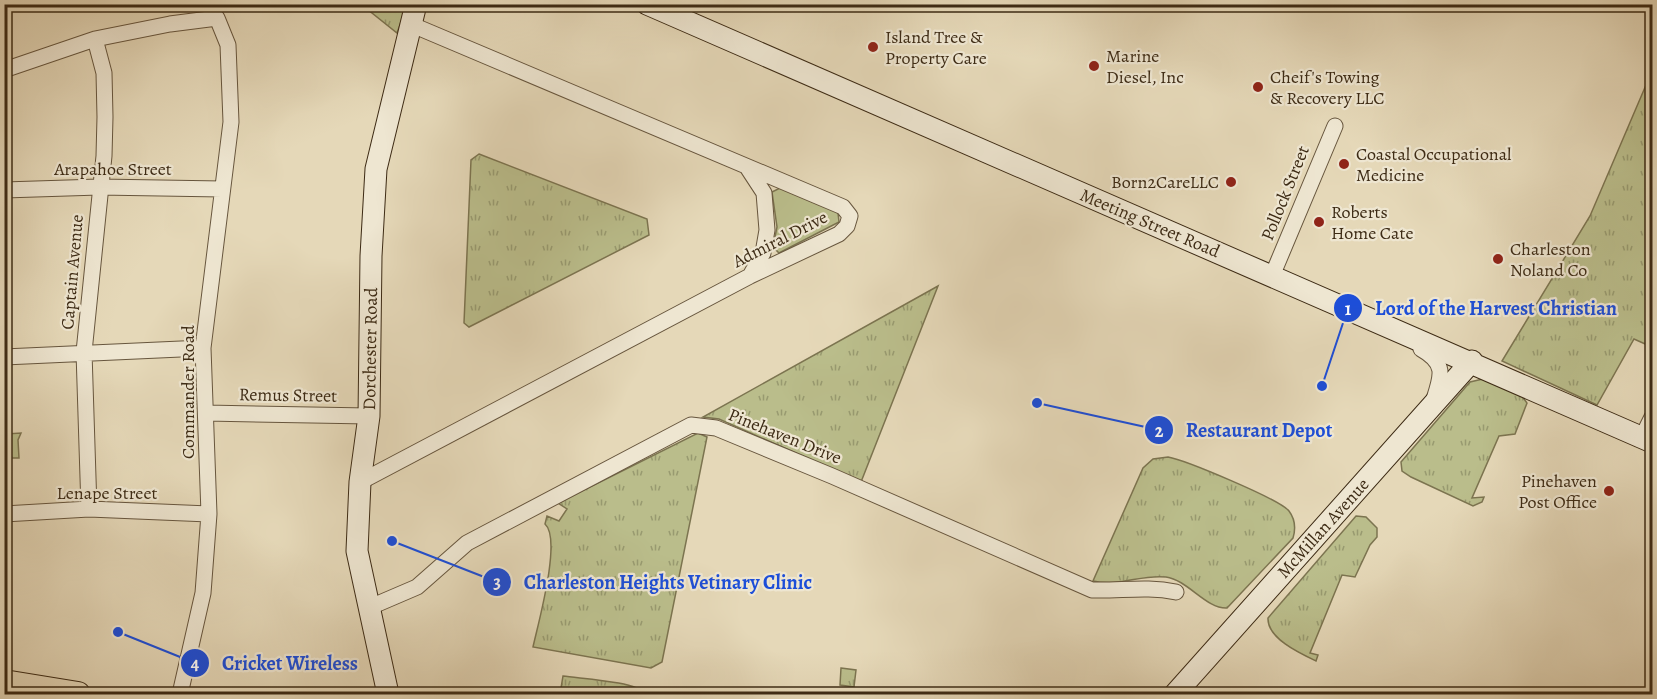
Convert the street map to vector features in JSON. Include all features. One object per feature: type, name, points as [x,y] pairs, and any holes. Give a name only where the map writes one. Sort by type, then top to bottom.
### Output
[{"type":"main road","points":[[4,682],[78,694]]},
{"type":"street","name":"Meeting Street Road","points":[[647,4],[1472,361],[1647,440]]},
{"type":"street","name":"Admiral Drive","points":[[360,482],[750,276],[838,234],[847,226],[850,216],[843,207],[747,167],[413,14]]},
{"type":"street","name":"Dorchester Road","points":[[388,694],[357,551],[360,482],[369,416],[371,256],[376,169],[413,14]]},
{"type":"street","name":"Commander Road","points":[[95,39],[170,24],[217,18],[228,45],[231,122],[203,348],[209,514],[202,592],[180,694]]},
{"type":"street","points":[[4,70],[95,39]]},
{"type":"street","name":"Captain Avenue","points":[[89,510],[84,352],[104,156],[104,73],[95,39]]},
{"type":"street","name":"Pollock Street","points":[[1272,276],[1335,126]]},
{"type":"street","points":[[747,167],[764,193],[767,230],[763,253],[750,276]]},
{"type":"street","name":"Arapahoe Street","points":[[4,190],[222,189]]},
{"type":"street","points":[[1412,335],[1415,345],[1432,355],[1439,366],[1439,384],[1430,408]]},
{"type":"street","points":[[4,357],[203,348]]},
{"type":"street","name":"McMillan Avenue","points":[[1174,694],[1472,361]]},
{"type":"street","name":"Remus Street","points":[[206,413],[369,416]]},
{"type":"street","points":[[1647,440],[1653,417]]},
{"type":"street","name":"Pinehaven Drive","points":[[368,608],[417,587],[468,543],[691,425],[716,428],[832,476],[1092,590],[1124,591],[1150,587],[1176,592]]},
{"type":"street","name":"Lenape Street","points":[[4,514],[89,510],[209,514]]},
{"type":"green space","points":[[362,5],[407,5],[397,33]]},
{"type":"green space","points":[[1652,71],[1652,347],[1634,339],[1597,405],[1502,361],[1590,216]]},
{"type":"green space","points":[[479,154],[647,219],[649,235],[469,327],[464,323],[471,160]]},
{"type":"green space","points":[[780,188],[833,210],[838,213],[839,222],[779,253],[773,247],[777,227],[772,192]]},
{"type":"green space","points":[[938,286],[861,482],[719,419],[703,417]]},
{"type":"green space","points":[[1487,378],[1519,392],[1527,403],[1515,434],[1499,436],[1472,498],[1484,497],[1482,502],[1473,506],[1411,477],[1402,471],[1401,462],[1470,382]]},
{"type":"green space","points":[[4,411],[6,434],[21,433],[18,440],[19,458],[5,458]]},
{"type":"green space","points":[[698,433],[707,437],[662,662],[651,668],[533,647],[550,563],[550,533],[545,524],[547,516],[559,521],[567,509],[558,503]]},
{"type":"green space","points":[[1168,457],[1251,489],[1282,505],[1293,517],[1295,527],[1293,538],[1227,608],[1212,604],[1182,583],[1166,577],[1112,582],[1093,581],[1143,468],[1153,459]]},
{"type":"green space","points":[[1356,516],[1366,517],[1377,528],[1377,537],[1370,545],[1355,577],[1342,575],[1310,653],[1318,655],[1316,661],[1278,638],[1269,625],[1268,618]]},
{"type":"green space","points":[[841,668],[856,670],[854,687],[840,685]]},
{"type":"green space","points":[[563,676],[620,683],[647,694],[560,694]]},
{"type":"place","name":"Island Tree & Property Care","points":[[873,47]]},
{"type":"place","name":"Marine Diesel, Inc","points":[[1094,66]]},
{"type":"place","name":"Cheif's Towing & Recovery LLC","points":[[1258,87]]},
{"type":"place","name":"Coastal Occupational Medicine","points":[[1344,164]]},
{"type":"place","name":"Born2CareLLC","points":[[1231,182]]},
{"type":"place","name":"Roberts Home Cate","points":[[1319,222]]},
{"type":"place","name":"Charleston Noland Co","points":[[1498,259]]},
{"type":"place","name":"Lord of the Harvest Christian","points":[[1322,386]]},
{"type":"place","name":"Restaurant Depot","points":[[1037,403]]},
{"type":"place","name":"Pinehaven Post Office","points":[[1609,491]]},
{"type":"place","name":"Charleston Heights Vetinary Clinic","points":[[392,541]]},
{"type":"place","name":"Cricket Wireless","points":[[118,632]]}]
